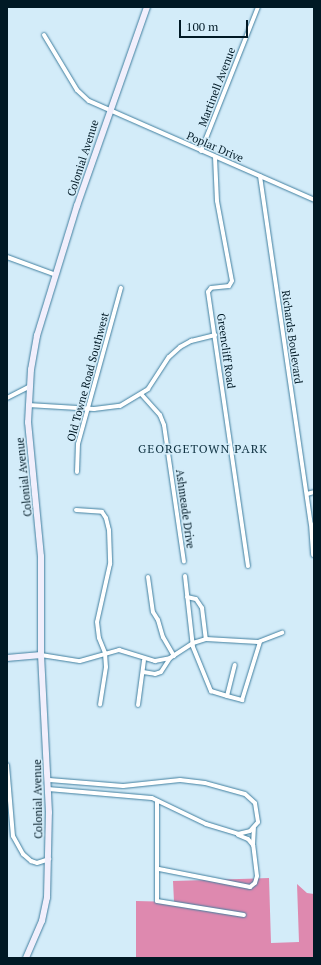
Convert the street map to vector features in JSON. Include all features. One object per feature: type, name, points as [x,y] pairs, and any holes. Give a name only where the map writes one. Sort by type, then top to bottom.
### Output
[{"type":"main road","name":"Colonial Avenue","points":[[26,958],[42,921],[47,898],[49,859],[48,780],[41,655],[41,557],[30,447],[28,404],[29,387],[37,336],[109,111],[147,7]]},
{"type":"main road","points":[[7,658],[41,655]]},
{"type":"street","name":"Martinell Avenue","points":[[201,151],[258,7]]},
{"type":"street","name":"Poplar Drive","points":[[44,35],[77,90],[88,101],[314,200]]},
{"type":"street","name":"Greencliff Road","points":[[215,157],[217,201],[232,281],[229,286],[209,290],[248,566]]},
{"type":"street","name":"Richards Boulevard","points":[[260,176],[307,494],[314,555]]},
{"type":"street","points":[[7,257],[56,275]]},
{"type":"street","name":"Old Towne Road Southwest","points":[[77,472],[78,444],[122,288]]},
{"type":"street","points":[[28,404],[88,409],[120,406],[142,395],[175,351],[191,341],[215,335]]},
{"type":"street","points":[[7,398],[29,387]]},
{"type":"street","name":"Ashmeade Drive","points":[[142,395],[160,414],[164,425],[184,562]]},
{"type":"street","points":[[307,494],[314,492]]},
{"type":"street","points":[[76,510],[99,511],[106,518],[110,564],[97,622],[99,638],[105,653],[100,705]]},
{"type":"street","points":[[185,576],[192,643],[211,691],[242,700],[260,642]]},
{"type":"street","points":[[148,577],[152,612],[158,620],[163,637],[174,656]]},
{"type":"street","points":[[187,597],[196,599],[202,608],[206,639]]},
{"type":"street","points":[[41,655],[80,661],[105,653],[125,651],[144,660],[155,661],[170,658],[192,643],[206,639],[260,642],[282,633]]},
{"type":"street","points":[[143,672],[155,674],[161,672],[170,658]]},
{"type":"street","points":[[138,705],[144,660]]},
{"type":"street","points":[[227,696],[236,665]]},
{"type":"street","points":[[7,766],[13,836],[23,854],[31,861],[37,863],[49,859]]},
{"type":"street","points":[[48,780],[138,786],[180,780],[213,785],[251,798],[259,815],[254,828],[253,845],[257,876],[255,883],[250,887],[159,869]]},
{"type":"street","points":[[48,789],[146,797],[206,824],[238,834],[248,839],[253,845]]},
{"type":"street","points":[[157,801],[159,869],[158,901],[244,915]]},
{"type":"street","points":[[238,834],[254,828]]},
{"type":"shaded area","points":[[269,878],[271,943],[299,942],[297,884],[307,893],[314,894],[314,958],[136,958],[136,901],[174,902],[173,881]]},
{"type":"district","name":"GEORGETOWN PARK","points":[[203,449]]}]
